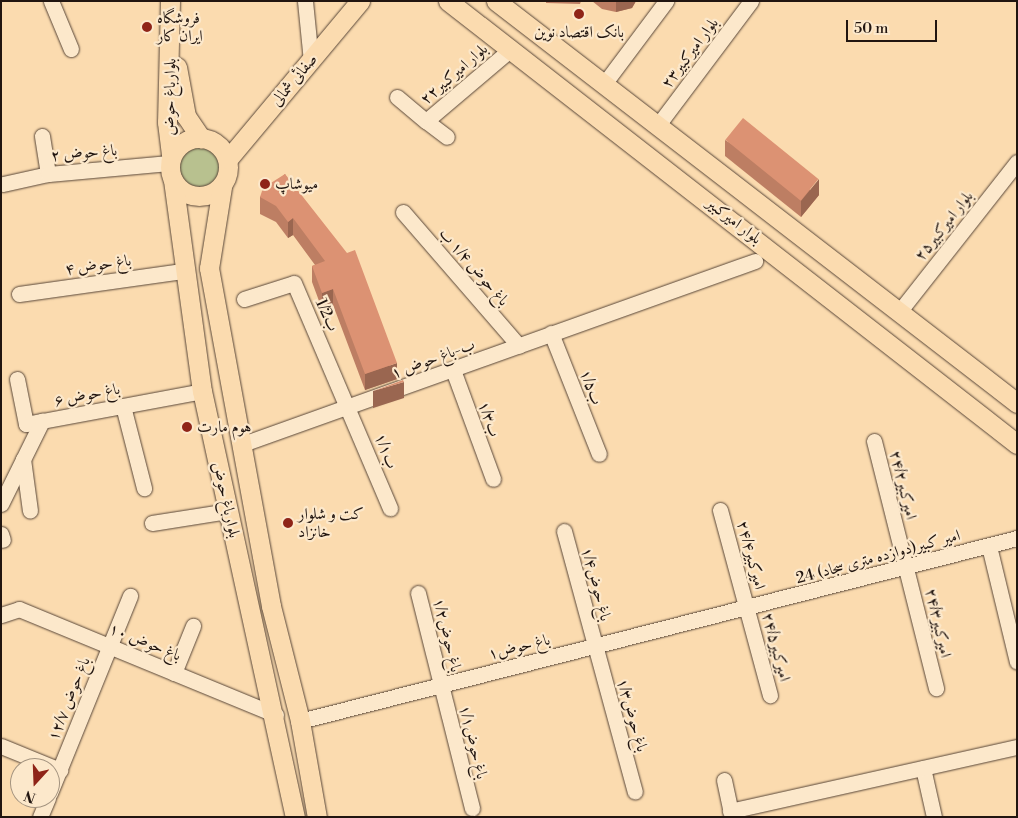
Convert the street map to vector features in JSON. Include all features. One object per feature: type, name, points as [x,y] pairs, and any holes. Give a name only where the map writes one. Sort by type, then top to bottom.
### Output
[{"type":"main road","name":"بلوارباغ حوض","points":[[170,1],[171,36],[167,122],[182,271],[202,391],[276,715],[295,817]]},
{"type":"main road","name":"صفائی شمالی","points":[[228,159],[360,1]]},
{"type":"main road","name":"بلوار امیرکبیر","points":[[448,1],[701,195],[1017,444]]},
{"type":"main road","name":"بلوار امیرکبیر","points":[[496,1],[1017,403]]},
{"type":"main road","name":"بلوارباغ حوض","points":[[171,36],[186,116],[201,138]]},
{"type":"main road","points":[[201,138],[218,144],[228,159],[222,187],[195,197],[171,167],[186,141],[201,138]]},
{"type":"main road","points":[[701,195],[721,173]]},
{"type":"main road","name":"بلوارباغ حوض","points":[[222,187],[209,268],[240,445],[274,616],[300,721],[317,817]]},
{"type":"main road","points":[[254,622],[274,616]]},
{"type":"street","points":[[52,1],[71,49]]},
{"type":"street","points":[[305,1],[311,61]]},
{"type":"street","points":[[604,84],[666,1]]},
{"type":"street","name":"۲۳بلوار امیرکبیر","points":[[658,125],[751,1]]},
{"type":"street","name":"بلوار امیرکبیر۲۲","points":[[397,97],[426,121],[511,49]]},
{"type":"street","points":[[426,121],[447,137]]},
{"type":"street","points":[[42,136],[48,174]]},
{"type":"street","name":"بلوار امیرکبیر۲۵","points":[[899,312],[1017,162]]},
{"type":"street","name":"۲ باغ حوض","points":[[3,184],[48,174],[171,167]]},
{"type":"street","name":"باغ حوض ۱/۴ ب","points":[[403,212],[518,346]]},
{"type":"street","name":"۱ ب-باغ حوض","points":[[240,445],[350,408],[551,333],[755,262]]},
{"type":"street","name":"۴ باغ حوض","points":[[19,294],[182,271]]},
{"type":"street","name":"1/2ب","points":[[244,299],[294,284],[350,408]]},
{"type":"street","name":"ب۱/۵","points":[[551,333],[599,454]]},
{"type":"street","name":"ب۱/۳","points":[[452,370],[492,479]]},
{"type":"street","points":[[17,379],[26,424],[42,421]]},
{"type":"street","name":"۶ باغ حوض","points":[[1,504],[42,421],[202,391]]},
{"type":"street","points":[[123,406],[144,488]]},
{"type":"street","name":"ب۱/۱","points":[[350,408],[390,508]]},
{"type":"street","name":"امیرکبیر۲۴/۲","points":[[874,441],[906,566]]},
{"type":"street","points":[[23,458],[30,511]]},
{"type":"street","name":"امیرکبیر۲۴/۴","points":[[720,510],[747,609]]},
{"type":"street","points":[[152,523],[229,511]]},
{"type":"street","name":"باغ حوض۱/۴","points":[[564,530],[594,646]]},
{"type":"street","name":"24 امیر کبیر(دوازده متری سجاد)","points":[[747,609],[1017,538]]},
{"type":"street","points":[[989,546],[1017,662]]},
{"type":"street","name":"امیرکبیر۲۴/۳","points":[[906,566],[936,688]]},
{"type":"street","name":"باغ حوض۱/۲","points":[[418,593],[441,685]]},
{"type":"street","name":"۱۲/۷ باغ حوض","points":[[60,770],[130,596]]},
{"type":"street","name":"۱۰ باغ حوض","points":[[1,615],[19,608],[276,715]]},
{"type":"street","name":"باغ حوض۱","points":[[300,721],[747,609]]},
{"type":"street","name":"امیرکبیر۲۴/۵","points":[[747,609],[770,694]]},
{"type":"street","points":[[174,673],[193,626]]},
{"type":"street","name":"باغ حوض۱/۳","points":[[594,646],[635,792]]},
{"type":"street","name":"باغ حوض۱/۱","points":[[441,685],[472,808]]},
{"type":"street","points":[[1,746],[30,758]]},
{"type":"street","points":[[724,780],[731,814],[1017,747]]},
{"type":"street","points":[[923,768],[934,817]]},
{"type":"green space","points":[[200,147],[215,153],[221,168],[215,183],[200,189],[185,183],[179,168],[185,153]]},
{"type":"building","points":[[743,118],[818,179],[801,201],[725,140]]},
{"type":"building","points":[[285,174],[347,253],[355,250],[397,363],[365,374],[333,289],[322,293],[312,266],[325,261],[293,218],[288,222],[276,206],[260,197],[263,188]]},
{"type":"building","points":[[403,380],[404,382],[373,391]]},
{"type":"place","name":"بانک اقتصاد نوین","points":[[579,14]]},
{"type":"place","name":"فروشگاه ایران کار","points":[[147,27]]},
{"type":"place","name":"میوشاپ","points":[[265,184]]},
{"type":"place","name":"هوم مارت","points":[[187,427]]},
{"type":"place","name":"کت و شلوار خانزاد","points":[[288,523]]}]
